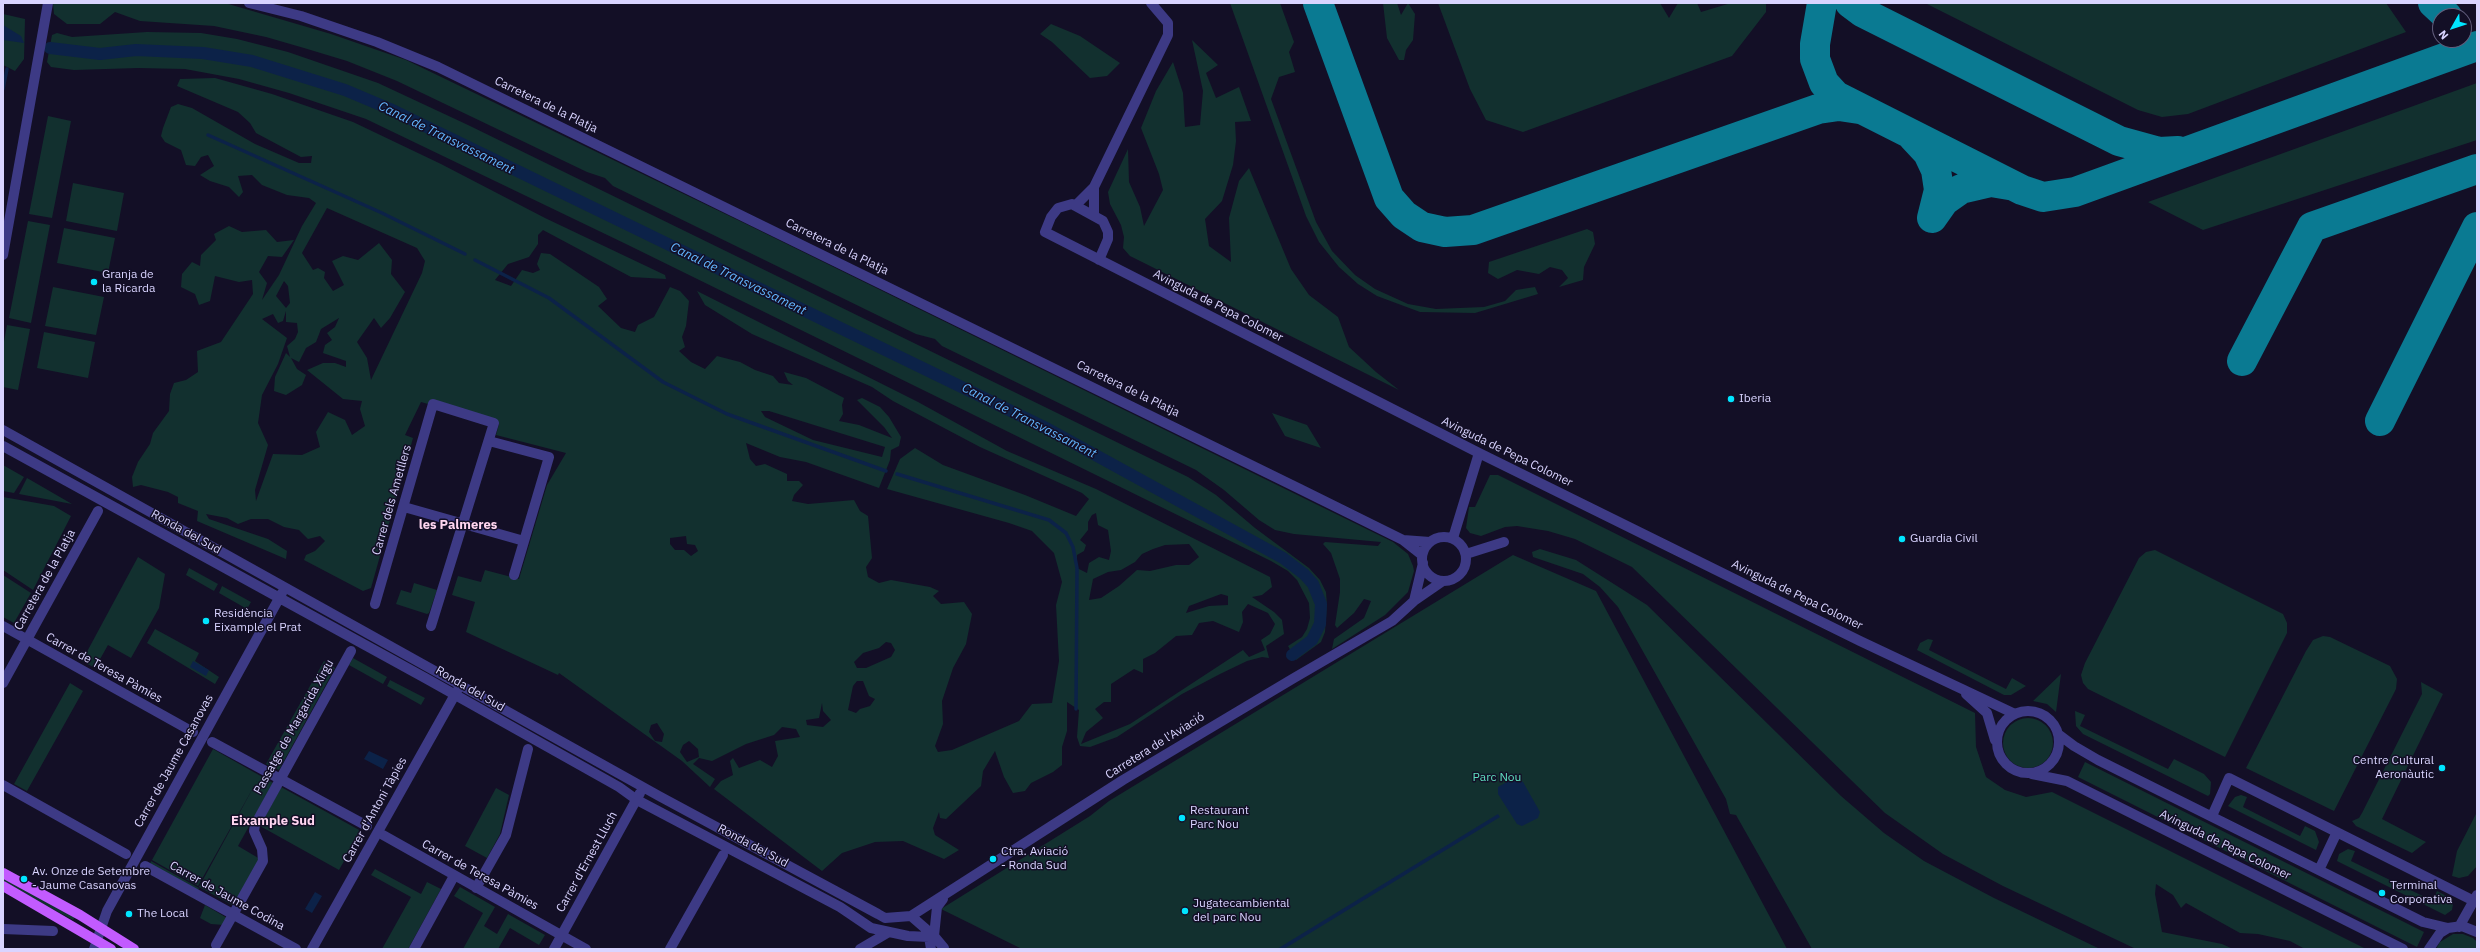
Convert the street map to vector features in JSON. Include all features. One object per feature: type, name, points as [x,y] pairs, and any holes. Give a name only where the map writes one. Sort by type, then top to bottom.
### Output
[{"type":"main road","points":[[3,873],[100,926],[134,949]]},
{"type":"main road","points":[[3,886],[111,949]]},
{"type":"street","points":[[3,255],[48,3]]},
{"type":"street","name":"Carretera de la Platja","points":[[249,3],[301,16],[370,39],[438,67],[1403,540],[1422,559]]},
{"type":"street","points":[[1099,260],[1108,239],[1108,232],[1103,221],[1074,206],[1094,187],[1168,35],[1168,23],[1151,3]]},
{"type":"street","points":[[1094,187],[1094,216]]},
{"type":"street","name":"Avinguda de Pepa Colomer","points":[[1074,206],[1062,206],[1058,208],[1051,217],[1045,232],[1479,453],[1960,689],[2003,706],[2015,714]]},
{"type":"street","name":"Carrer dels Ametllers","points":[[375,604],[434,404],[494,422],[489,441]]},
{"type":"street","name":"Ronda del Sud","points":[[3,430],[643,787],[885,918],[911,916]]},
{"type":"street","points":[[431,626],[489,441],[549,457],[514,575]]},
{"type":"street","name":"Ronda del Sud","points":[[3,446],[619,787],[637,800],[840,907],[871,928],[908,936],[932,936]]},
{"type":"street","points":[[1453,538],[1479,453]]},
{"type":"street","points":[[404,507],[524,541]]},
{"type":"street","name":"Carretera de la Platja","points":[[3,683],[98,510]]},
{"type":"street","points":[[1414,601],[1422,559],[1430,542],[1437,538],[1453,538],[1463,546],[1466,554],[1466,566],[1461,574],[1452,580],[1443,581],[1429,575],[1422,559]]},
{"type":"street","name":"Carretera de la Platja","points":[[1403,540],[1430,542]]},
{"type":"street","points":[[1466,554],[1504,542]]},
{"type":"street","name":"Carretera de l'Aviació","points":[[911,916],[945,897],[1123,780],[1392,621],[1414,601],[1443,581]]},
{"type":"street","name":"Carrer de Jaume Casanovas","points":[[94,949],[100,926],[285,588]]},
{"type":"street","name":"Carrer de Teresa Pàmies","points":[[3,626],[193,732]]},
{"type":"street","name":"Passatge de Margarida Xirgu","points":[[216,945],[263,861],[262,849],[254,831],[255,825],[279,779],[351,651]]},
{"type":"street","name":"Carrer d'Antoni Tàpies","points":[[312,949],[460,684]]},
{"type":"street","name":"Avinguda de Pepa Colomer","points":[[1960,689],[1987,713],[1998,752]]},
{"type":"street","points":[[2025,710],[2036,712],[2049,719],[2058,734],[2060,745],[2056,756],[2045,769],[2032,774],[2018,772],[2011,769],[1998,752],[1998,733],[2002,724],[2015,714],[2025,710]]},
{"type":"street","name":"Avinguda de Pepa Colomer","points":[[2058,734],[2074,746],[2098,760],[2422,922],[2448,928],[2459,927]]},
{"type":"street","points":[[212,742],[367,826]]},
{"type":"street","points":[[476,888],[506,835],[528,749]]},
{"type":"street","name":"Avinguda de Pepa Colomer","points":[[2032,774],[2067,781],[2403,949]]},
{"type":"street","name":"Avinguda de Pepa Colomer","points":[[2212,816],[2229,778],[2337,832],[2476,898]]},
{"type":"street","points":[[3,785],[126,854]]},
{"type":"street","name":"Carrer d'Ernest Lluch","points":[[554,949],[643,787]]},
{"type":"street","points":[[2319,870],[2337,832]]},
{"type":"street","name":"Carrer de Teresa Pàmies","points":[[383,835],[586,949]]},
{"type":"street","points":[[670,949],[723,855]]},
{"type":"street","name":"Carrer de Jaume Codina","points":[[144,866],[296,949]]},
{"type":"street","points":[[414,949],[454,876]]},
{"type":"street","points":[[931,949],[937,907],[945,897]]},
{"type":"street","points":[[2476,898],[2459,927],[2477,932]]},
{"type":"street","points":[[911,916],[944,949]]},
{"type":"street","points":[[2429,949],[2440,933],[2448,928]]},
{"type":"street","points":[[3,929],[53,931]]},
{"type":"street","points":[[860,949],[890,932]]},
{"type":"green space","points":[[53,3],[225,3],[331,34],[406,60],[746,224],[1393,542],[1408,554],[1413,566],[1414,571],[1408,592],[1385,615],[1332,649],[1334,639],[1364,618],[1371,601],[1364,599],[1354,613],[1337,628],[1335,625],[1340,592],[1340,579],[1331,553],[1323,544],[1325,542],[1378,546],[1381,542],[1294,534],[1275,530],[1259,520],[1224,490],[1196,470],[942,346],[935,339],[916,334],[613,186],[605,178],[587,172],[397,81],[347,61],[304,48],[266,37],[214,26],[140,21],[115,12],[100,24],[67,24],[54,14]]},
{"type":"green space","points":[[1230,3],[1280,3],[1294,42],[1289,52],[1295,72],[1279,77],[1271,99],[1316,222],[1332,251],[1355,275],[1375,289],[1408,304],[1436,309],[1484,307],[1505,301],[1516,290],[1535,287],[1538,294],[1475,313],[1420,312],[1377,296],[1358,284],[1339,267],[1319,242],[1306,216]]},
{"type":"green space","points":[[1383,3],[1397,3],[1401,15],[1408,3],[1415,14],[1413,40],[1406,50],[1404,60],[1399,60],[1387,38]]},
{"type":"green space","points":[[1438,3],[1660,3],[1669,18],[1678,3],[1697,3],[1701,12],[1731,3],[1766,3],[1766,12],[1732,56],[1523,132],[1486,120],[1470,89]]},
{"type":"green space","points":[[1925,3],[2386,3],[2406,32],[2188,114],[2162,117],[2138,110]]},
{"type":"green space","points":[[3,14],[25,19],[24,59],[15,71],[3,65]]},
{"type":"green space","points":[[1051,24],[1080,36],[1120,63],[1107,76],[1090,78],[1052,42],[1040,34]]},
{"type":"green space","points":[[147,32],[201,33],[237,39],[288,52],[378,83],[468,125],[1188,477],[1216,495],[1255,528],[1309,568],[1320,580],[1326,592],[1327,605],[1325,632],[1321,642],[1296,660],[1288,646],[1302,637],[1307,629],[1310,618],[1309,603],[1297,580],[1288,571],[1271,561],[626,244],[366,119],[289,93],[239,79],[185,69],[138,68],[74,70],[51,67],[47,62],[52,35],[57,33],[72,37]]},
{"type":"green space","points":[[1192,40],[1218,65],[1206,73],[1216,98],[1239,87],[1251,121],[1235,122],[1236,141],[1233,165],[1222,201],[1205,219],[1209,246],[1231,262],[1229,218],[1239,181],[1249,168],[1291,269],[1309,295],[1338,317],[1349,347],[1376,372],[1399,390],[1130,256],[1123,248],[1124,237],[1121,225],[1110,204],[1108,192],[1128,149],[1129,182],[1140,207],[1144,226],[1163,190],[1159,174],[1141,128],[1156,91],[1173,62],[1183,93],[1185,127],[1200,125],[1203,91]]},
{"type":"green space","points":[[215,78],[272,94],[353,122],[441,164],[545,218],[665,275],[666,279],[631,277],[543,230],[538,235],[538,244],[529,257],[508,264],[495,280],[511,286],[522,270],[533,273],[540,270],[537,264],[541,253],[550,254],[599,287],[607,299],[598,306],[621,328],[635,332],[638,325],[654,317],[670,287],[680,291],[689,301],[686,326],[682,337],[685,347],[679,351],[691,362],[705,369],[717,356],[740,362],[755,370],[773,376],[779,383],[793,385],[788,381],[784,372],[806,378],[844,398],[842,405],[843,414],[839,421],[859,425],[892,438],[884,427],[857,400],[862,398],[880,407],[889,417],[901,437],[899,446],[891,450],[890,460],[879,488],[806,462],[780,457],[746,443],[750,459],[756,466],[765,464],[787,474],[787,481],[799,481],[803,485],[794,495],[792,501],[808,504],[854,500],[860,511],[868,516],[872,558],[866,567],[868,577],[879,583],[891,580],[930,587],[939,591],[933,596],[941,604],[964,602],[972,614],[966,644],[953,668],[942,701],[943,724],[935,746],[938,752],[952,750],[1019,721],[1032,704],[1052,703],[1059,661],[1056,605],[1062,582],[1054,553],[1032,531],[1009,523],[887,489],[900,459],[915,448],[943,465],[1025,495],[1076,516],[1089,499],[1082,493],[980,447],[893,401],[872,387],[752,334],[705,305],[697,291],[918,402],[1007,451],[1096,489],[1270,577],[1272,587],[1262,595],[1252,597],[1274,612],[1282,620],[1284,634],[1266,646],[1269,658],[1262,657],[1247,661],[1220,674],[1182,694],[1117,737],[1090,747],[1080,746],[1077,737],[1079,710],[1067,702],[1067,731],[1062,747],[1062,765],[1053,772],[1031,783],[1025,791],[1013,793],[1004,777],[995,751],[983,771],[981,786],[946,819],[940,818],[939,812],[933,828],[935,835],[959,850],[944,859],[903,841],[875,842],[842,853],[822,871],[714,789],[721,781],[733,775],[730,761],[733,758],[739,768],[760,760],[772,767],[778,756],[775,741],[800,737],[796,729],[782,727],[774,735],[746,744],[712,761],[699,758],[693,764],[715,779],[710,787],[682,761],[559,673],[558,675],[466,632],[475,602],[452,595],[458,576],[481,582],[485,570],[519,579],[547,485],[566,453],[496,435],[499,424],[421,402],[405,435],[413,438],[371,588],[363,591],[304,560],[306,555],[315,551],[325,541],[320,536],[308,539],[299,530],[284,527],[268,519],[251,519],[238,524],[227,518],[206,514],[209,519],[268,539],[287,551],[286,559],[197,521],[198,511],[178,503],[178,497],[168,492],[141,485],[133,487],[132,477],[138,462],[150,444],[153,433],[169,411],[170,394],[174,383],[186,380],[198,372],[197,351],[221,342],[253,294],[252,280],[239,282],[215,276],[210,301],[199,305],[195,294],[181,287],[182,274],[192,262],[200,266],[201,255],[216,240],[214,234],[229,226],[242,232],[266,230],[277,242],[294,240],[282,257],[268,256],[259,272],[267,283],[262,300],[279,275],[302,226],[316,203],[309,198],[287,195],[262,185],[252,175],[238,176],[243,192],[239,197],[229,187],[210,181],[200,175],[214,166],[208,155],[201,157],[195,166],[186,165],[181,150],[165,142],[161,136],[171,107],[178,104],[192,108],[255,144],[299,163],[311,163],[312,156],[301,157],[256,133],[250,123],[238,112],[177,86],[180,79]],"holes":[[[327,208],[417,248],[425,261],[422,273],[371,380],[367,358],[357,342],[374,318],[381,328],[390,318],[405,292],[391,274],[392,260],[379,243],[358,260],[343,256],[332,261],[344,285],[333,291],[324,278],[325,272],[318,268],[313,270],[302,253]],[[284,281],[288,286],[290,303],[286,308],[276,296]],[[286,311],[286,322],[297,323],[298,332],[295,339],[287,346],[290,357],[286,353],[275,377],[274,391],[286,395],[302,385],[306,375],[297,369],[291,358],[299,362],[306,348],[316,342],[321,329],[339,318],[335,327],[327,333],[332,340],[325,345],[323,353],[346,361],[346,367],[335,363],[323,363],[307,370],[343,399],[362,401],[360,409],[365,426],[352,435],[345,420],[328,412],[316,432],[320,447],[302,455],[273,454],[256,501],[255,490],[268,445],[258,423],[262,395],[278,364],[287,338],[262,319],[273,314],[278,323],[283,321]],[[761,411],[769,411],[885,447],[882,457],[813,440],[765,417]],[[1096,513],[1098,525],[1108,530],[1111,551],[1109,560],[1099,557],[1089,563],[1087,573],[1077,568],[1077,555],[1084,551],[1086,545],[1080,540],[1088,530],[1088,522],[1092,515]],[[686,536],[687,544],[695,545],[698,551],[691,556],[684,550],[675,550],[670,544],[670,538]],[[1189,544],[1199,557],[1189,565],[1176,565],[1150,571],[1137,570],[1119,586],[1101,598],[1089,600],[1093,579],[1108,572],[1121,570],[1135,562],[1142,554],[1165,545]],[[1221,594],[1228,596],[1228,605],[1209,606],[1186,613],[1189,606]],[[1248,604],[1268,613],[1275,624],[1270,634],[1261,640],[1265,650],[1249,657],[1243,650],[1130,724],[1081,744],[1086,732],[1103,718],[1095,709],[1104,702],[1111,702],[1111,684],[1134,669],[1143,673],[1143,659],[1155,653],[1176,636],[1192,635],[1199,623],[1213,621],[1239,632],[1243,622],[1242,612]],[[886,642],[891,643],[895,650],[891,657],[866,668],[857,668],[854,662],[863,653],[879,648]],[[857,681],[863,681],[869,696],[875,699],[870,706],[860,709],[856,713],[848,710],[853,686]],[[822,703],[823,711],[831,720],[823,727],[807,725],[806,720],[819,718]],[[657,723],[664,734],[662,742],[655,741],[649,732],[651,725]],[[689,741],[698,749],[699,757],[687,762],[680,752],[683,745]]]},
{"type":"green space","points":[[2477,83],[2477,140],[2203,230],[2148,202]]},
{"type":"green space","points":[[48,116],[71,121],[52,218],[29,214]]},
{"type":"green space","points":[[73,183],[124,193],[117,231],[66,221]]},
{"type":"green space","points":[[28,221],[50,225],[31,323],[9,318]]},
{"type":"green space","points":[[64,228],[115,238],[108,273],[57,263]]},
{"type":"green space","points":[[1587,229],[1593,232],[1595,244],[1584,267],[1583,280],[1559,287],[1568,278],[1562,270],[1550,267],[1539,274],[1517,270],[1498,279],[1488,273],[1489,262]]},
{"type":"green space","points":[[53,287],[104,297],[96,335],[45,326]]},
{"type":"green space","points":[[7,325],[30,329],[18,390],[3,387],[3,347]]},
{"type":"green space","points":[[44,332],[95,342],[88,378],[37,368]]},
{"type":"green space","points":[[1272,413],[1307,425],[1321,448],[1285,436]]},
{"type":"green space","points":[[3,465],[24,477],[14,493],[3,491]]},
{"type":"green space","points":[[1490,475],[1498,475],[1975,713],[1976,747],[1986,777],[2005,790],[2026,797],[2052,792],[2366,949],[2305,949],[2290,941],[2258,934],[2240,933],[2186,903],[2181,908],[2173,895],[2156,884],[2155,894],[2162,932],[2222,944],[2233,949],[2136,949],[2003,886],[1943,854],[1885,813],[1632,567],[1575,539],[1548,531],[1517,526],[1505,527],[1481,536],[1470,533],[1466,528],[1469,507],[1475,507]]},
{"type":"green space","points":[[27,478],[72,504],[19,494]]},
{"type":"green space","points":[[3,497],[54,506],[71,516],[33,590],[3,570]]},
{"type":"green space","points":[[1540,549],[1576,560],[1647,605],[1841,796],[1884,833],[1924,861],[1994,898],[2100,949],[1812,949],[1736,815],[1730,814],[1726,799],[1618,607],[1600,587],[1583,574],[1533,557],[1532,552]]},
{"type":"green space","points":[[2155,550],[2283,614],[2287,623],[2287,633],[2225,757],[2088,689],[2083,683],[2081,675],[2085,663],[2139,558],[2146,552]]},
{"type":"green space","name":"Parc Nou","points":[[1513,555],[1596,591],[1787,949],[1022,949],[941,909],[1090,816],[1109,801]]},
{"type":"green space","points":[[138,557],[165,574],[159,608],[131,658],[108,645],[95,668],[82,661]]},
{"type":"green space","points":[[189,568],[218,584],[214,591],[186,575]]},
{"type":"green space","points":[[3,575],[31,593],[14,623],[3,617]]},
{"type":"green space","points":[[414,583],[437,590],[429,613],[427,614],[396,604],[401,590],[411,593]]},
{"type":"green space","points":[[222,586],[251,602],[247,609],[219,593]]},
{"type":"green space","points":[[155,629],[199,653],[195,661],[219,677],[215,684],[147,643]]},
{"type":"green space","points":[[2323,636],[2330,637],[2390,666],[2397,679],[2396,689],[2334,811],[2246,768],[2306,651],[2313,640]]},
{"type":"green space","points":[[1928,639],[1933,640],[1929,650],[2006,689],[2012,678],[2026,686],[2011,695],[2004,695],[1917,650],[1920,643]]},
{"type":"green space","points":[[353,658],[387,677],[383,684],[349,665]]},
{"type":"green space","points":[[324,661],[335,668],[279,770],[266,764]]},
{"type":"green space","points":[[2061,674],[2056,712],[2047,704],[2033,701]]},
{"type":"green space","points":[[390,680],[425,698],[421,705],[387,686]]},
{"type":"green space","points":[[2421,682],[2443,694],[2382,819],[2426,842],[2412,853],[2356,826],[2352,821],[2359,818],[2362,813],[2422,694]]},
{"type":"green space","points":[[70,683],[83,691],[27,791],[14,784]]},
{"type":"green space","points":[[2075,711],[2085,715],[2080,726],[2168,769],[2174,759],[2204,774],[2211,782],[2210,794],[2208,796],[2083,734],[2076,726]]},
{"type":"green space","points":[[2028,718],[2038,720],[2046,725],[2051,733],[2053,743],[2051,753],[2046,761],[2038,766],[2028,768],[2018,766],[2010,761],[2005,753],[2003,743],[2005,733],[2010,725],[2018,720]]},
{"type":"green space","points":[[213,749],[273,783],[238,846],[260,859],[234,906],[199,887],[258,779],[198,886],[152,860]]},
{"type":"green space","points":[[2085,762],[2424,932],[2417,947],[2078,777]]},
{"type":"green space","points":[[281,787],[361,831],[339,870],[260,826]]},
{"type":"green space","points":[[496,788],[509,795],[500,834],[487,858],[465,846]]},
{"type":"green space","points":[[2241,795],[2247,797],[2243,807],[2300,836],[2305,826],[2315,831],[2319,842],[2316,850],[2228,806],[2235,797]]},
{"type":"green space","points":[[2477,812],[2477,866],[2468,876],[2459,878],[2452,876],[2457,851]]},
{"type":"green space","points":[[2348,849],[2355,851],[2351,861],[2433,901],[2437,891],[2450,898],[2453,904],[2452,910],[2445,915],[2337,861],[2339,854]]},
{"type":"green space","points":[[151,861],[199,888],[198,890],[150,864]]},
{"type":"green space","points":[[375,869],[421,894],[427,882],[441,889],[408,949],[382,949],[411,897],[371,875]]},
{"type":"green space","points":[[3,876],[75,917],[73,920],[3,882]]},
{"type":"green space","points":[[460,887],[495,907],[484,926],[497,934],[508,914],[545,935],[539,945],[510,928],[498,949],[463,949],[483,913],[454,896]]},
{"type":"green space","points":[[205,905],[227,918],[224,925],[211,924],[200,918]]},
{"type":"green space","points":[[2453,934],[2463,934],[2473,938],[2477,942],[2477,949],[2436,949],[2440,942]]},
{"type":"water","points":[[3,25],[21,36],[24,43],[3,40]]},
{"type":"water","points":[[193,661],[209,670],[206,676],[190,667]]},
{"type":"water","points":[[369,751],[388,760],[383,769],[364,759]]},
{"type":"water","points":[[1514,778],[1523,782],[1540,812],[1538,818],[1522,826],[1517,824],[1498,794],[1498,787]]},
{"type":"water","points":[[1498,814],[1500,817],[1284,949],[1277,949]]},
{"type":"water","points":[[315,892],[322,896],[312,913],[305,909]]},
{"type":"waterway","name":"Canal de Transvassament","points":[[50,48],[100,54],[136,50],[203,53],[252,61],[345,90],[390,109],[1048,429],[1283,558],[1304,574],[1313,584],[1321,604],[1320,624],[1312,640],[1292,655]]},
{"type":"waterway","points":[[3,89],[7,69]]},
{"type":"waterway","points":[[208,135],[382,213],[465,254]]},
{"type":"waterway","points":[[475,260],[549,298],[663,382],[727,414],[886,471]]},
{"type":"waterway","points":[[897,474],[1049,520],[1066,533],[1073,547],[1077,568],[1076,709]]},
{"type":"taxiway","points":[[1318,3],[1389,198],[1404,215],[1422,227],[1445,232],[1473,230],[1818,109],[1839,106],[1859,109]]},
{"type":"taxiway","points":[[1822,3],[1815,44],[1815,59],[1824,83],[1836,96],[2022,190],[2043,197],[2075,192],[2477,46]]},
{"type":"taxiway","points":[[1850,3],[1862,12],[2119,141],[2159,152],[2178,151]]},
{"type":"taxiway","points":[[2433,3],[2438,8]]},
{"type":"taxiway","points":[[1913,137],[1928,153],[1936,170],[1939,190],[1932,218]]},
{"type":"taxiway","points":[[2242,361],[2312,227],[2477,169]]},
{"type":"taxiway","points":[[1932,218],[1944,201],[1961,189],[1991,182],[2009,185]]},
{"type":"taxiway","points":[[2380,421],[2477,227]]},
{"type":"place","name":"Granja de la Ricarda","points":[[94,282]]},
{"type":"place","name":"Iberia","points":[[1731,399]]},
{"type":"place","name":"Guardia Civil","points":[[1902,539]]},
{"type":"place","name":"Residència Eixample el Prat","points":[[206,621]]},
{"type":"place","name":"Centre Cultural Aeronàutic","points":[[2442,768]]},
{"type":"place","name":"Restaurant Parc Nou","points":[[1182,818]]},
{"type":"place","name":"Ctra. Aviació - Ronda Sud","points":[[993,859]]},
{"type":"place","name":"Av. Onze de Setembre - Jaume Casanovas","points":[[24,879]]},
{"type":"place","name":"Terminal Corporativa","points":[[2382,893]]},
{"type":"place","name":"Jugatecambiental del parc Nou","points":[[1185,911]]},
{"type":"place","name":"The Local","points":[[129,914]]},
{"type":"district","name":"les Palmeres","points":[[458,525]]},
{"type":"district","name":"Eixample Sud","points":[[273,821]]}]
